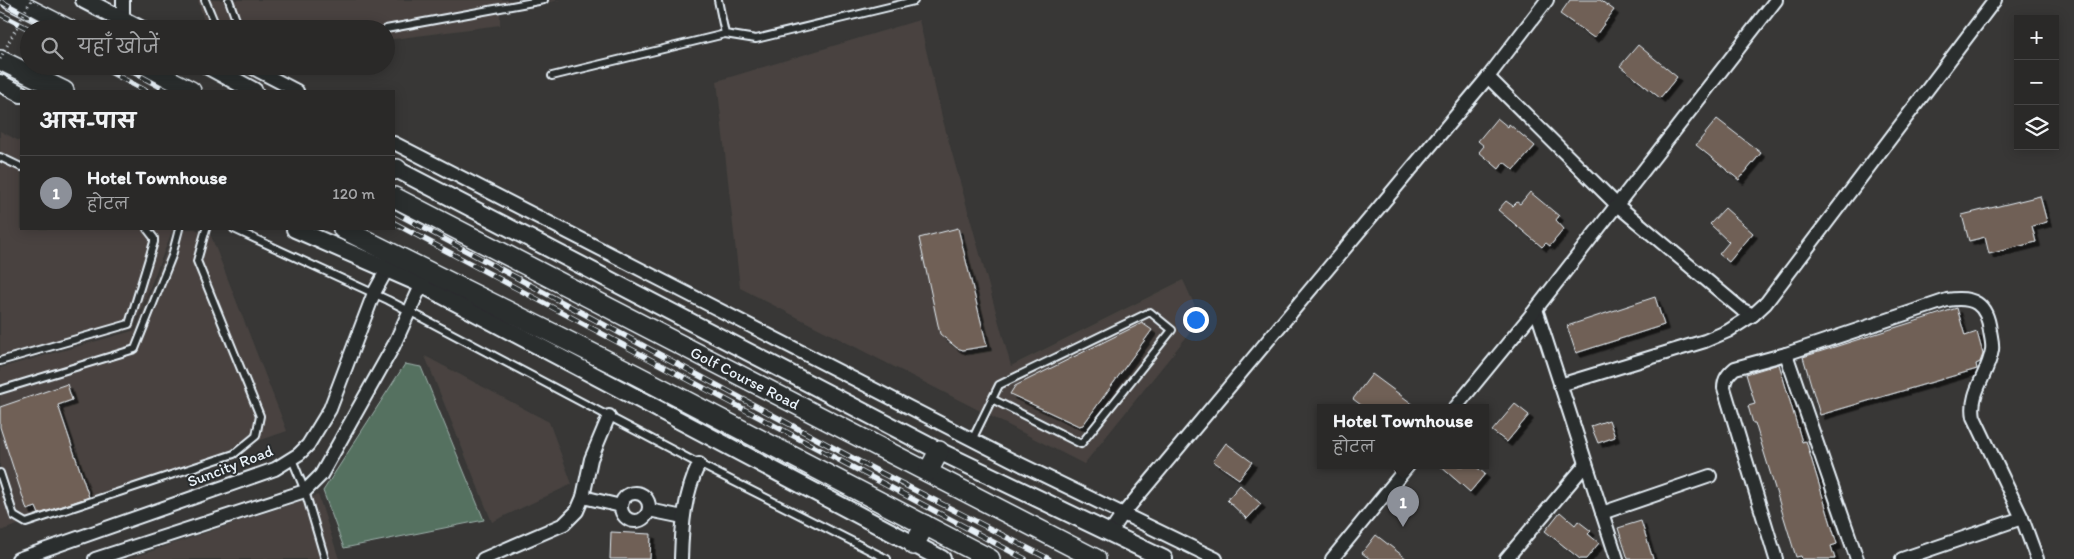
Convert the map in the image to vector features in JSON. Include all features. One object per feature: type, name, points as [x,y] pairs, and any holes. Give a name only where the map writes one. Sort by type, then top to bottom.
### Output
[{"type":"main road","points":[[12,0],[51,20]]},
{"type":"main road","points":[[0,60],[20,70]]},
{"type":"main road","points":[[31,75],[62,90]]},
{"type":"main road","points":[[159,75],[188,90]]},
{"type":"main road","name":"Golf Course Road","points":[[395,198],[1096,559]]},
{"type":"main road","points":[[345,230],[392,262],[636,375],[990,559]]},
{"type":"main road","points":[[928,472],[940,451]]},
{"type":"main road","points":[[914,545],[925,525]]},
{"type":"street","points":[[84,0],[123,19],[123,0]]},
{"type":"street","points":[[1110,533],[1123,514],[1488,78],[1547,0]]},
{"type":"street","points":[[1458,404],[1618,205],[1776,0]]},
{"type":"street","points":[[1560,385],[1705,340],[1728,331],[1753,315],[1766,303],[1995,0]]},
{"type":"street","points":[[225,75],[252,90]]},
{"type":"street","points":[[266,75],[295,90]]},
{"type":"street","points":[[1488,78],[1618,205],[1740,309],[1753,315]]},
{"type":"street","points":[[0,83],[20,93]]},
{"type":"street","points":[[395,144],[972,440],[1216,559]]},
{"type":"street","points":[[395,169],[940,451],[1164,559]]},
{"type":"street","points":[[298,230],[392,262]]},
{"type":"street","name":"Suncity Road","points":[[18,559],[276,469],[292,459],[308,445],[330,409],[374,293],[392,262]]},
{"type":"street","points":[[95,559],[305,492],[321,475],[394,345],[425,277],[942,559]]},
{"type":"street","points":[[1776,559],[1724,388],[1724,382],[1729,373],[1735,368],[1786,354],[1947,300],[1962,298],[1978,304],[1989,318],[1992,349],[1986,372],[1974,393],[1973,411],[2022,518],[2037,559]]},
{"type":"street","points":[[1536,309],[1616,559]]},
{"type":"street","points":[[1786,354],[1857,559]]},
{"type":"street","points":[[483,559],[564,524],[577,511],[583,497],[591,459],[609,416]]},
{"type":"street","points":[[681,559],[683,517],[689,484],[699,464]]},
{"type":"street","points":[[1506,559],[1586,464]]},
{"type":"street","points":[[1332,559],[1406,469]]},
{"type":"street","points":[[1602,513],[1710,476]]},
{"type":"street","points":[[637,493],[648,500],[649,510],[644,518],[635,521],[626,518],[621,506],[624,497],[637,493]]},
{"type":"street","points":[[583,497],[621,506]]},
{"type":"street","points":[[649,510],[683,517]]},
{"type":"street","points":[[1902,559],[2022,518]]},
{"type":"lane","points":[[205,0],[213,20]]},
{"type":"lane","points":[[229,0],[236,20]]},
{"type":"lane","points":[[395,27],[544,0]]},
{"type":"lane","points":[[718,0],[725,34]]},
{"type":"lane","points":[[552,76],[725,34],[756,39],[914,1]]},
{"type":"lane","points":[[0,157],[20,167]]},
{"type":"lane","points":[[0,361],[128,324],[154,242],[154,238],[148,230]]},
{"type":"lane","points":[[0,390],[135,349],[172,256],[179,230]]},
{"type":"lane","points":[[0,473],[14,516],[19,521],[26,523],[234,454],[256,436],[260,416],[197,261],[206,230]]},
{"type":"lane","points":[[236,230],[374,293],[699,464],[887,559]]},
{"type":"lane","points":[[972,440],[992,399],[999,385],[1150,312],[1172,330],[1081,444],[992,399]]},
{"type":"lane","points":[[292,459],[305,492],[325,559]]},
{"type":"path","points":[[21,20],[31,0]]},
{"type":"path","points":[[0,60],[20,21]]},
{"type":"shaded area","points":[[198,0],[561,0],[500,10],[500,25],[395,39],[395,20],[204,20]]},
{"type":"shaded area","points":[[919,20],[942,117],[1011,366],[1183,280],[1201,319],[1084,464],[740,288],[717,81]]},
{"type":"shaded area","points":[[0,131],[20,141],[20,230],[173,230],[134,328],[0,366]]},
{"type":"shaded area","points":[[175,230],[197,230],[211,236],[287,431],[0,531],[0,368],[136,330]]},
{"type":"shaded area","points":[[425,356],[549,422],[572,484],[492,522]]},
{"type":"shaded area","points":[[318,495],[339,559],[128,559]]},
{"type":"green space","points":[[405,364],[421,367],[484,520],[344,548],[323,491]]},
{"type":"building","points":[[1570,0],[1600,0],[1614,10],[1594,38],[1560,14]]},
{"type":"building","points":[[1638,45],[1677,77],[1660,98],[1620,66]]},
{"type":"building","points":[[1497,118],[1508,127],[1509,124],[1535,146],[1514,170],[1504,162],[1499,169],[1479,152],[1484,146],[1478,141]]},
{"type":"building","points":[[1717,119],[1761,153],[1739,180],[1696,145]]},
{"type":"building","points":[[1530,192],[1559,216],[1556,220],[1564,229],[1550,246],[1546,243],[1542,247],[1498,210],[1506,201],[1513,206],[1517,202],[1520,204]]},
{"type":"building","points":[[2040,196],[2047,222],[2032,226],[2036,242],[1989,254],[1985,237],[1969,241],[1962,215]]},
{"type":"building","points":[[1725,208],[1753,233],[1729,262],[1719,254],[1729,242],[1710,224]]},
{"type":"building","points":[[958,228],[987,346],[963,350],[957,348],[940,334],[919,238]]},
{"type":"building","points":[[1655,297],[1664,325],[1576,353],[1567,326]]},
{"type":"building","points":[[1957,308],[1965,336],[1977,332],[1983,354],[1980,362],[1976,364],[1977,369],[1820,415],[1803,357]]},
{"type":"building","points":[[1142,323],[1152,330],[1083,425],[1079,426],[1010,394],[1015,386]]},
{"type":"building","points":[[1779,364],[1802,442],[1806,441],[1837,544],[1831,546],[1835,559],[1802,559],[1801,556],[1796,557],[1755,423],[1753,423],[1748,406],[1755,404],[1746,374]]},
{"type":"building","points":[[1372,374],[1413,404],[1360,404],[1353,399]]},
{"type":"building","points":[[67,384],[72,400],[58,405],[89,497],[39,514],[36,507],[27,510],[0,427],[0,407]]},
{"type":"building","points":[[1515,404],[1529,415],[1507,442],[1492,431]]},
{"type":"building","points":[[1609,420],[1615,437],[1598,443],[1591,426]]},
{"type":"building","points":[[1226,443],[1252,462],[1239,479],[1213,461]]},
{"type":"building","points":[[1443,469],[1479,469],[1485,474],[1470,492]]},
{"type":"building","points":[[1240,485],[1261,504],[1247,519],[1227,500]]},
{"type":"building","points":[[1560,512],[1575,525],[1578,521],[1591,531],[1588,534],[1599,543],[1586,559],[1580,559],[1545,531]]},
{"type":"building","points":[[1641,521],[1653,559],[1628,559],[1618,528]]},
{"type":"building","points":[[611,532],[651,534],[650,559],[610,559]]},
{"type":"building","points":[[1376,535],[1407,559],[1370,559],[1362,553]]},
{"type":"railway","points":[[0,1],[35,20]]},
{"type":"railway","points":[[0,14],[20,24]]},
{"type":"railway","points":[[116,75],[144,90]]},
{"type":"railway","points":[[139,75],[166,90]]},
{"type":"railway","points":[[395,213],[860,462],[1049,559]]},
{"type":"railway","points":[[395,224],[1025,559]]},
{"type":"place","name":"Hotel Townhouse","points":[[1403,527]]}]
